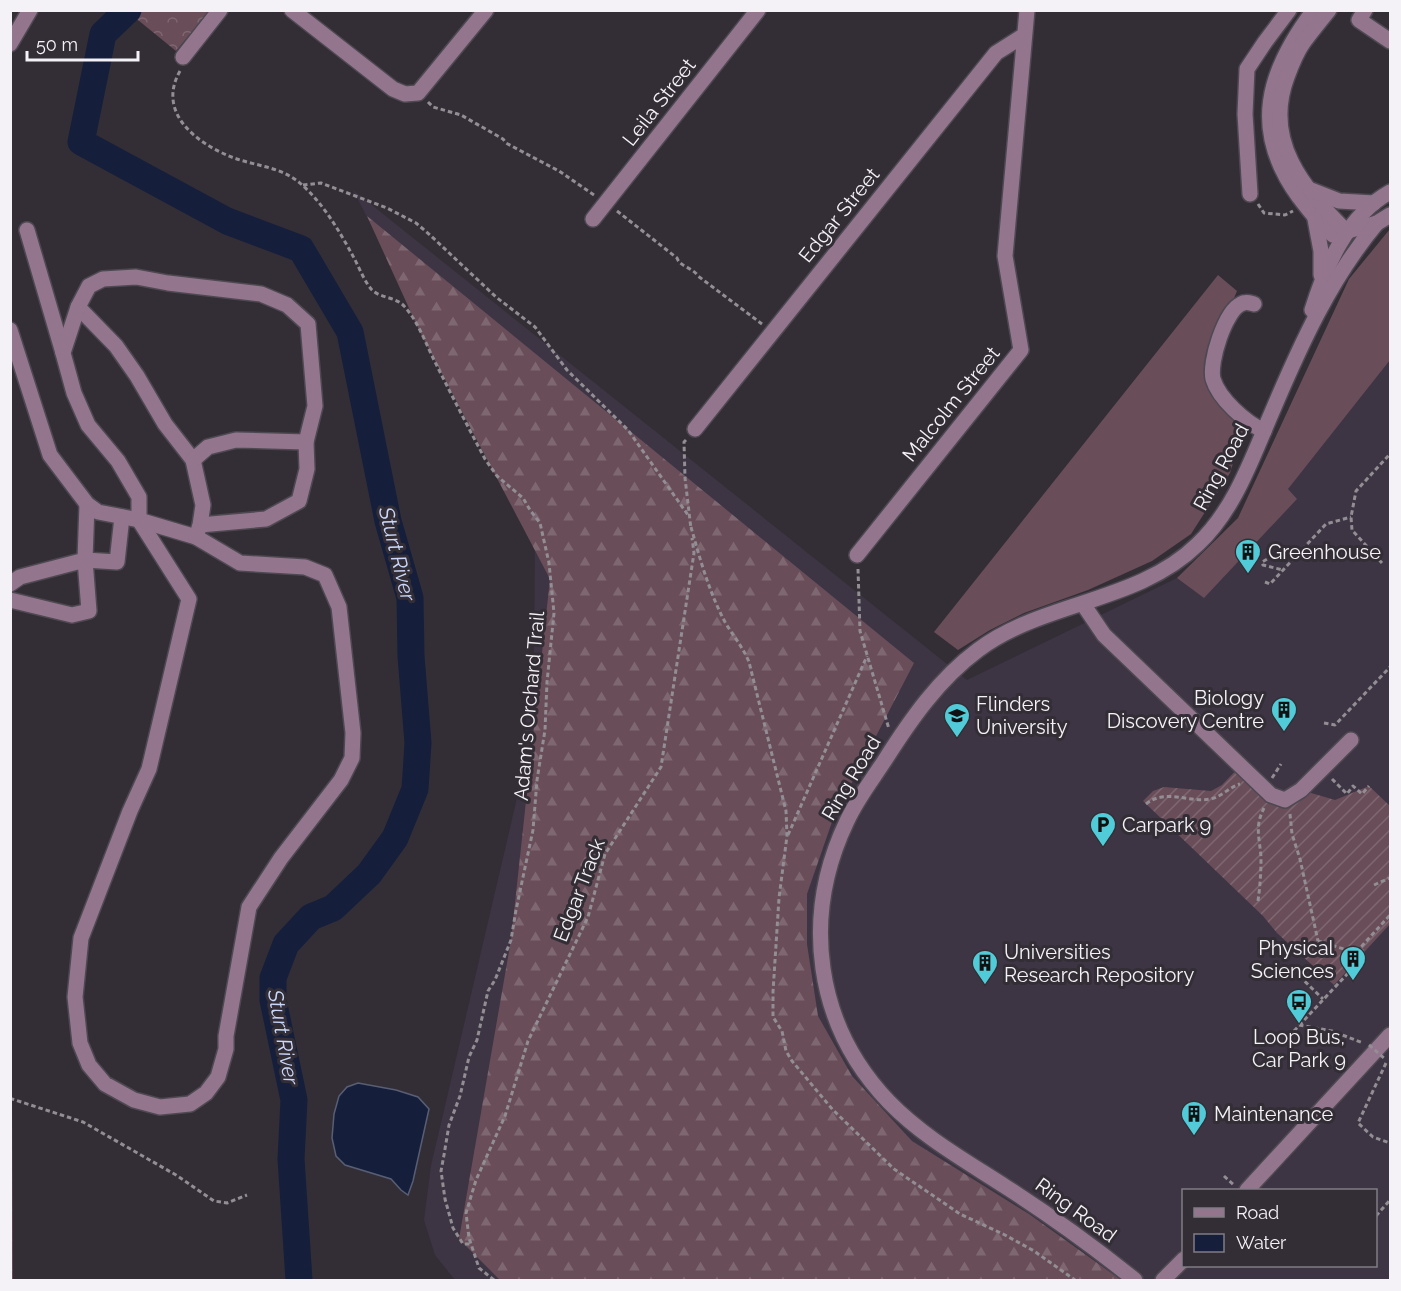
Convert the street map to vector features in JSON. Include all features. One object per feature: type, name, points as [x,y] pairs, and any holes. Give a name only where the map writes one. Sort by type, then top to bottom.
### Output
[{"type":"street","points":[[10,44],[30,10]]},
{"type":"street","points":[[183,57],[220,10]]},
{"type":"street","points":[[292,10],[393,88],[405,94],[418,93],[486,10]]},
{"type":"street","name":"Leila Street","points":[[593,219],[758,10]]},
{"type":"street","name":"Malcolm Street","points":[[857,555],[1021,350],[1005,256],[1027,10]]},
{"type":"street","points":[[1250,194],[1245,114],[1247,69],[1264,42],[1289,10]]},
{"type":"street","points":[[1314,10],[1293,38],[1274,80],[1269,123],[1277,159],[1310,212],[1333,235],[1377,223],[1390,215]]},
{"type":"street","points":[[1329,10],[1302,45],[1284,84],[1280,104],[1280,124],[1285,151],[1290,162],[1308,189],[1346,231]]},
{"type":"street","points":[[1365,10],[1359,20],[1390,41]]},
{"type":"street","name":"Edgar Street","points":[[695,429],[996,53],[1023,36]]},
{"type":"street","points":[[1308,189],[1339,201],[1374,203]]},
{"type":"street","points":[[1337,277],[1346,231],[1374,203],[1390,192]]},
{"type":"street","points":[[1310,212],[1322,263],[1319,287]]},
{"type":"street","name":"Ring Road","points":[[1135,1281],[1082,1238],[958,1156],[903,1116],[863,1071],[842,1033],[826,988],[820,960],[822,901],[829,867],[847,820],[894,745],[944,680],[982,647],[1020,626],[1136,584],[1166,569],[1201,542],[1236,491],[1300,347],[1337,277],[1361,241],[1377,223]]},
{"type":"street","points":[[27,230],[74,393],[87,425],[118,461],[139,498],[139,520],[189,599],[148,769],[81,938],[75,997],[80,1043],[89,1065],[105,1084],[134,1100],[160,1107],[190,1104],[206,1093],[218,1077],[226,1050],[226,1036],[249,907],[281,858],[341,780],[352,758],[353,733],[339,607],[324,575],[305,567],[240,563],[198,531]]},
{"type":"street","name":"Ring Road","points":[[1300,347],[1319,287],[1346,231]]},
{"type":"street","points":[[10,330],[50,455],[87,504],[98,512],[198,531],[266,519],[298,501],[307,469],[306,442],[315,406],[308,324],[287,305],[261,294],[136,277],[103,279],[89,286],[78,307],[63,353]]},
{"type":"street","points":[[1254,304],[1247,302],[1239,304],[1226,321],[1212,360],[1212,370],[1220,393],[1249,424],[1264,431]]},
{"type":"street","points":[[78,307],[116,346],[137,376],[165,424],[193,460],[203,505],[198,531]]},
{"type":"street","points":[[193,460],[208,447],[236,440],[306,442]]},
{"type":"street","points":[[10,600],[72,615],[89,611],[85,560],[87,504]]},
{"type":"street","points":[[10,584],[20,577],[85,560],[117,562],[122,518]]},
{"type":"street","points":[[1083,604],[1104,635],[1271,795],[1285,800],[1301,790],[1351,740]]},
{"type":"street","points":[[1249,1189],[1390,1035]]},
{"type":"street","points":[[1163,1281],[1182,1261]]},
{"type":"path","name":"Adam's Orchard Trail","points":[[183,57],[186,63],[172,90],[174,108],[180,120],[190,132],[218,152],[293,177],[303,185],[340,233],[372,290],[403,304],[419,330],[485,459],[497,476],[523,498],[540,523],[549,563],[554,613],[534,830],[511,940],[495,980],[488,991],[477,1040],[469,1058],[460,1096],[449,1125],[441,1171],[453,1228],[463,1244],[471,1244]]},
{"type":"path","points":[[303,185],[321,183],[387,208],[423,229],[496,297],[535,327],[567,370],[628,430],[689,516]]},
{"type":"path","points":[[1250,194],[1264,213],[1284,215],[1310,212]]},
{"type":"path","name":"Edgar Track","points":[[494,1281],[479,1268],[471,1244],[466,1213],[476,1180],[505,1116],[528,1041],[588,917],[605,854],[661,767],[694,553],[685,478],[684,442],[695,429]]},
{"type":"path","points":[[1382,563],[1352,530],[1351,517],[1356,491],[1390,454]]},
{"type":"path","points":[[1265,582],[1270,584],[1326,524],[1351,517]]},
{"type":"path","points":[[1280,552],[1262,561],[1263,565],[1283,570]]},
{"type":"path","points":[[857,555],[860,631],[894,745]]},
{"type":"path","points":[[787,836],[867,656]]},
{"type":"path","points":[[1324,723],[1335,725],[1390,667]]},
{"type":"path","points":[[1269,781],[1281,764]]},
{"type":"path","points":[[1258,901],[1261,855],[1257,833],[1259,818],[1266,804]]},
{"type":"path","points":[[1290,809],[1292,834],[1300,859],[1318,941]]},
{"type":"path","points":[[1374,885],[1390,878]]},
{"type":"path","points":[[1298,952],[1318,941],[1347,950],[1361,947],[1390,915]]},
{"type":"path","points":[[1293,1031],[1364,956],[1361,947]]},
{"type":"path","points":[[1294,971],[1323,999]]},
{"type":"path","points":[[1299,1025],[1332,1031],[1369,1045],[1386,1059],[1358,1123],[1373,1137],[1390,1143]]},
{"type":"path","points":[[10,1100],[82,1122],[176,1175],[214,1201],[227,1203],[247,1195]]},
{"type":"path","points":[[1224,1176],[1238,1189]]},
{"type":"path","points":[[1377,1215],[1390,1200]]},
{"type":"shaded area","name":"Flinders University","points":[[353,190],[967,680],[1177,578],[1238,518],[1349,279],[1390,229],[1390,1280],[455,1280],[435,1255],[424,1220],[431,1166],[517,798],[534,650],[535,540]]},
{"type":"green space","points":[[127,11],[209,11],[176,51]]},
{"type":"green space","points":[[367,216],[914,663],[833,819],[807,894],[807,944],[818,1016],[852,1076],[912,1141],[1029,1214],[1121,1280],[500,1280],[459,1239],[511,940],[550,579],[419,330]]},
{"type":"green space","points":[[1390,229],[1390,360],[1288,489],[1297,499],[1204,598],[1177,578],[1238,518],[1349,279]]},
{"type":"green space","points":[[1218,275],[1237,291],[1206,365],[1209,384],[1244,429],[1230,473],[1191,534],[1152,561],[1088,590],[1024,613],[958,650],[934,632]]},
{"type":"green space","points":[[1240,766],[1271,795],[1301,790],[1335,800],[1369,786],[1390,806],[1390,924],[1334,985],[1277,933],[1263,916],[1143,801],[1153,791],[1164,787],[1211,791],[1222,785]]},
{"type":"green space","points":[[11,1097],[12,1099],[13,1280],[10,1280]]},
{"type":"water","points":[[358,1083],[396,1090],[418,1097],[429,1109],[408,1195],[391,1179],[345,1165],[336,1156],[332,1138],[334,1114],[339,1096],[347,1087]]},
{"type":"waterway","name":"Sturt River","points":[[128,10],[103,34],[81,142],[227,221],[301,249],[350,332],[388,521],[410,598],[411,656],[418,743],[415,789],[395,838],[369,874],[333,908],[311,917],[286,944],[273,978],[273,1000],[294,1100],[291,1159],[299,1280]]},
{"type":"place","name":"Greenhouse","points":[[1248,575]]},
{"type":"place","name":"Biology Discovery Centre","points":[[1284,733]]},
{"type":"place","name":"Flinders University","points":[[957,739]]},
{"type":"place","name":"Carpark 9","points":[[1103,848]]},
{"type":"place","name":"Physical Sciences","points":[[1353,982]]},
{"type":"place","name":"Universities Research Repository","points":[[985,986]]},
{"type":"place","name":"Loop Bus, Car Park 9","points":[[1299,1025]]},
{"type":"place","name":"Maintenance","points":[[1194,1137]]}]
